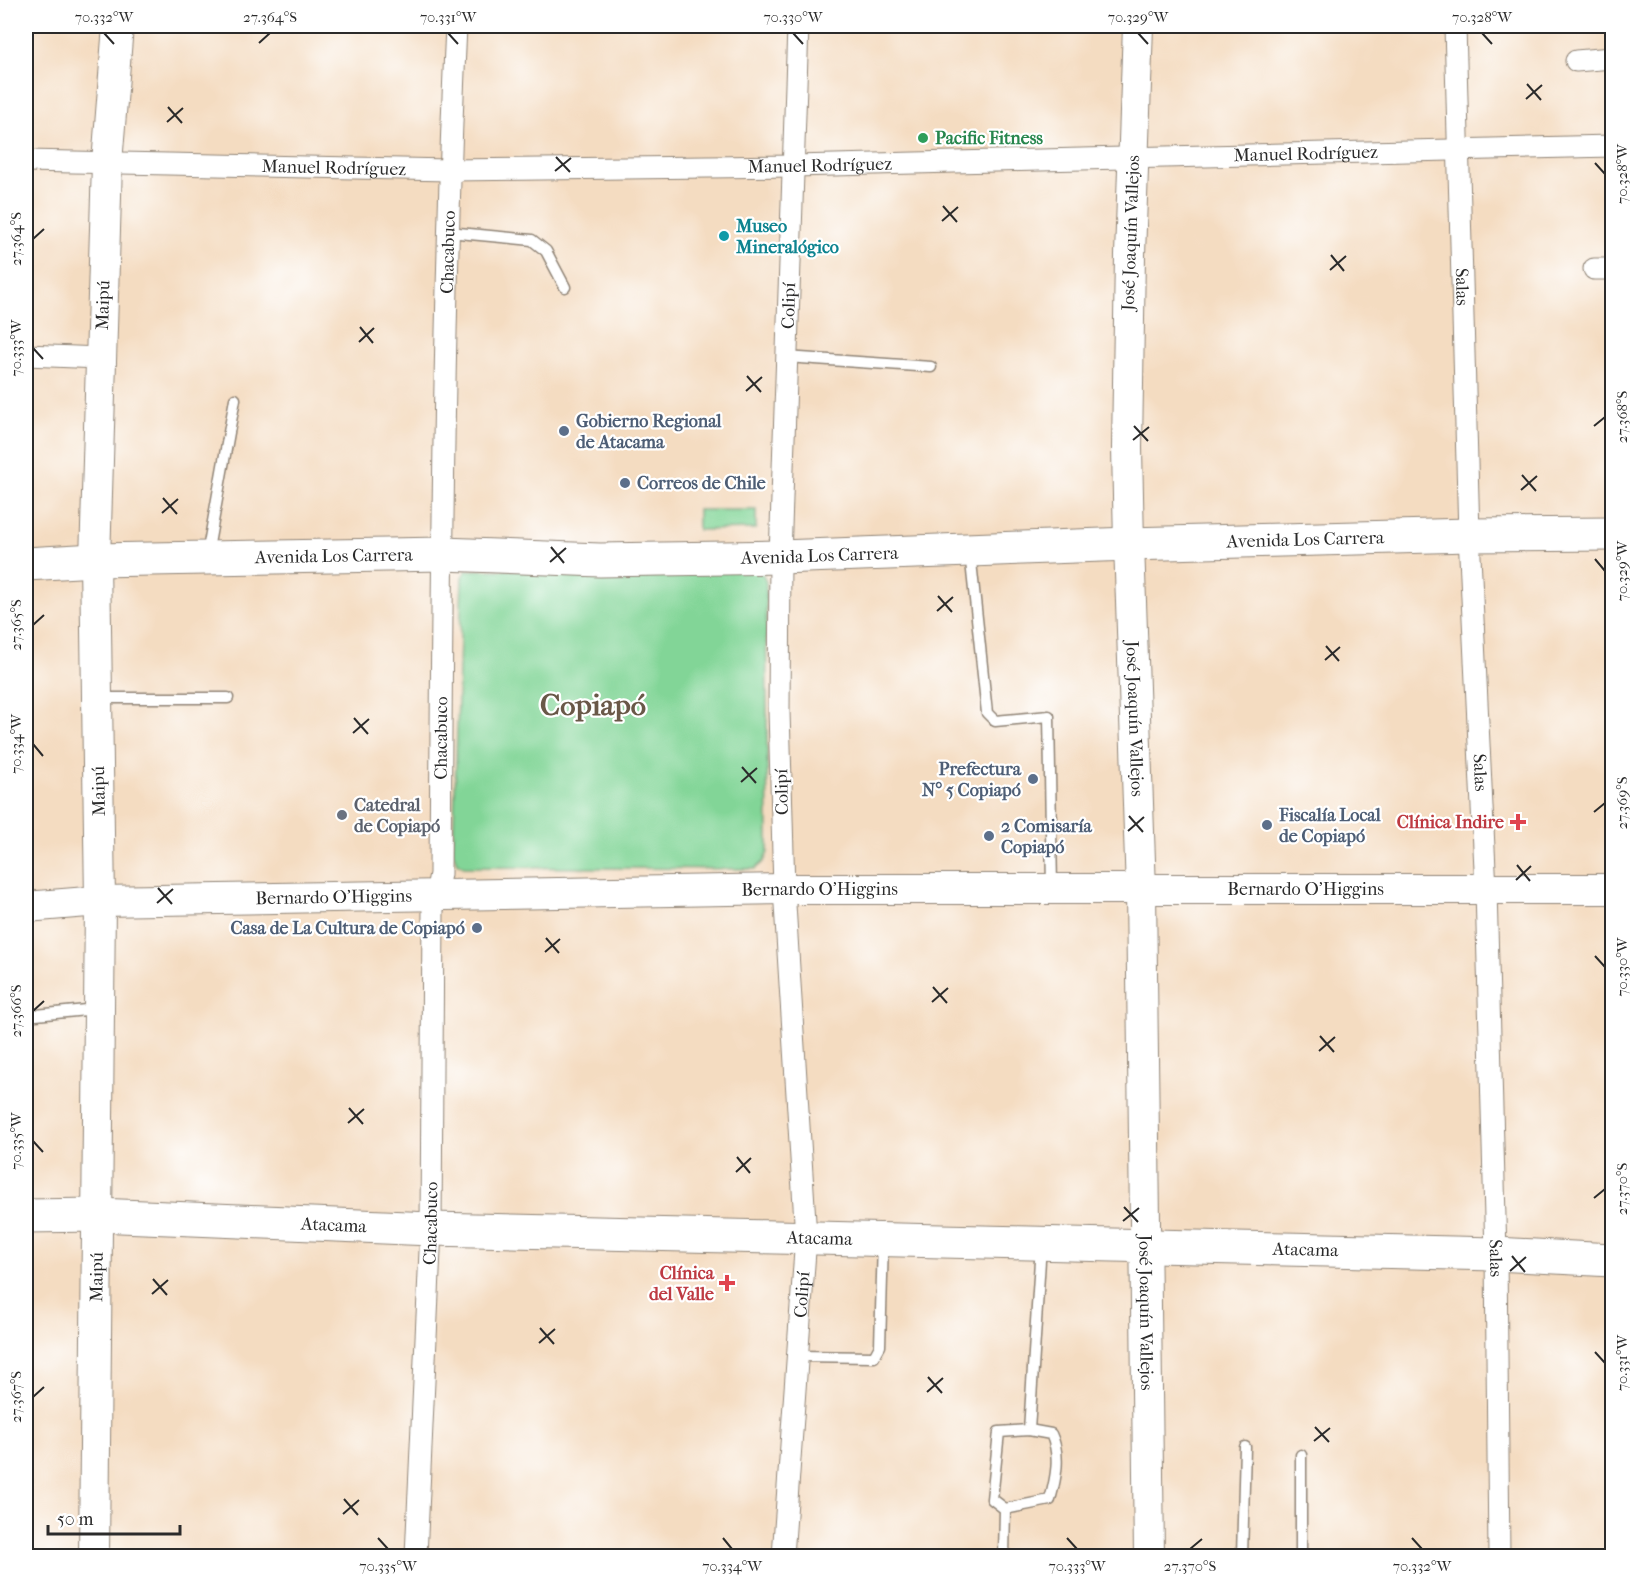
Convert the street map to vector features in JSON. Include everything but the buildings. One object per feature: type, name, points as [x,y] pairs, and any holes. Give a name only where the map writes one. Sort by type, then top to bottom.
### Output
[{"type":"main road","name":"Maipú","points":[[94,1557],[100,901],[94,560],[107,163],[118,26]]},
{"type":"main road","name":"José Joaquín Vallejos","points":[[1138,26],[1127,353],[1129,544],[1142,890],[1149,1557]]},
{"type":"main road","name":"Avenida Los Carrera","points":[[26,564],[94,560],[442,554],[600,560],[780,557],[1129,544],[1469,535],[1612,534]]},
{"type":"main road","name":"Bernardo O'Higgins","points":[[26,907],[100,901],[784,890],[1612,889]]},
{"type":"main road","name":"Atacama","points":[[26,1216],[97,1215],[431,1229],[1041,1242],[1496,1254],[1612,1260]]},
{"type":"street","name":"Chacabuco","points":[[416,1557],[431,1229],[433,908],[440,874],[442,554],[449,170],[456,26]]},
{"type":"street","name":"Colipí","points":[[783,1557],[806,1237],[784,890],[779,711],[780,557],[798,26]]},
{"type":"street","name":"Salas","points":[[1455,26],[1469,535],[1486,890],[1496,1254],[1499,1557]]},
{"type":"street","points":[[1576,61],[1612,58]]},
{"type":"street","name":"Manuel Rodríguez","points":[[26,160],[449,170],[794,166],[1612,146]]},
{"type":"street","points":[[26,355],[100,358]]},
{"type":"lane","points":[[448,232],[531,240],[546,251],[565,287]]},
{"type":"lane","points":[[786,357],[931,367]]},
{"type":"lane","points":[[206,558],[235,399]]},
{"type":"lane","points":[[970,551],[987,713],[995,721],[1049,716],[1052,890]]},
{"type":"lane","points":[[98,698],[228,698]]},
{"type":"lane","points":[[26,1016],[99,1008]]},
{"type":"lane","points":[[797,1356],[874,1357],[880,1346],[883,1239]]},
{"type":"lane","points":[[1029,1430],[1041,1242]]},
{"type":"lane","points":[[1029,1430],[1051,1434],[1056,1444],[1057,1474],[1050,1500],[1005,1509],[992,1499],[999,1432],[1029,1430]]},
{"type":"lane","points":[[1242,1557],[1245,1447]]},
{"type":"lane","points":[[1301,1455],[1301,1557]]},
{"type":"lane","points":[[1004,1557],[1005,1509]]},
{"type":"green space","points":[[698,510],[756,510],[756,529],[698,530]]},
{"type":"green space","points":[[760,568],[766,582],[768,852],[764,861],[755,869],[464,867],[457,863],[453,852],[462,577],[466,571]]},
{"type":"place","name":"Pacific Fitness","points":[[923,138]]},
{"type":"place","name":"Museo Mineralógico","points":[[724,236]]},
{"type":"place","name":"Gobierno Regional de Atacama","points":[[564,431]]},
{"type":"place","name":"Correos de Chile","points":[[625,483]]},
{"type":"place","name":"Prefectura N° 5 Copiapó","points":[[1033,779]]},
{"type":"place","name":"Catedral de Copiapó","points":[[342,815]]},
{"type":"place","name":"Clínica Indire","points":[[1518,822]]},
{"type":"place","name":"Fiscalía Local de Copiapó","points":[[1267,825]]},
{"type":"place","name":"2 Comisaría Copiapó","points":[[989,836]]},
{"type":"place","name":"Casa de La Cultura de Copiapó","points":[[477,928]]},
{"type":"place","name":"Clínica del Valle","points":[[727,1283]]},
{"type":"district","name":"Copiapó","points":[[593,705]]}]
